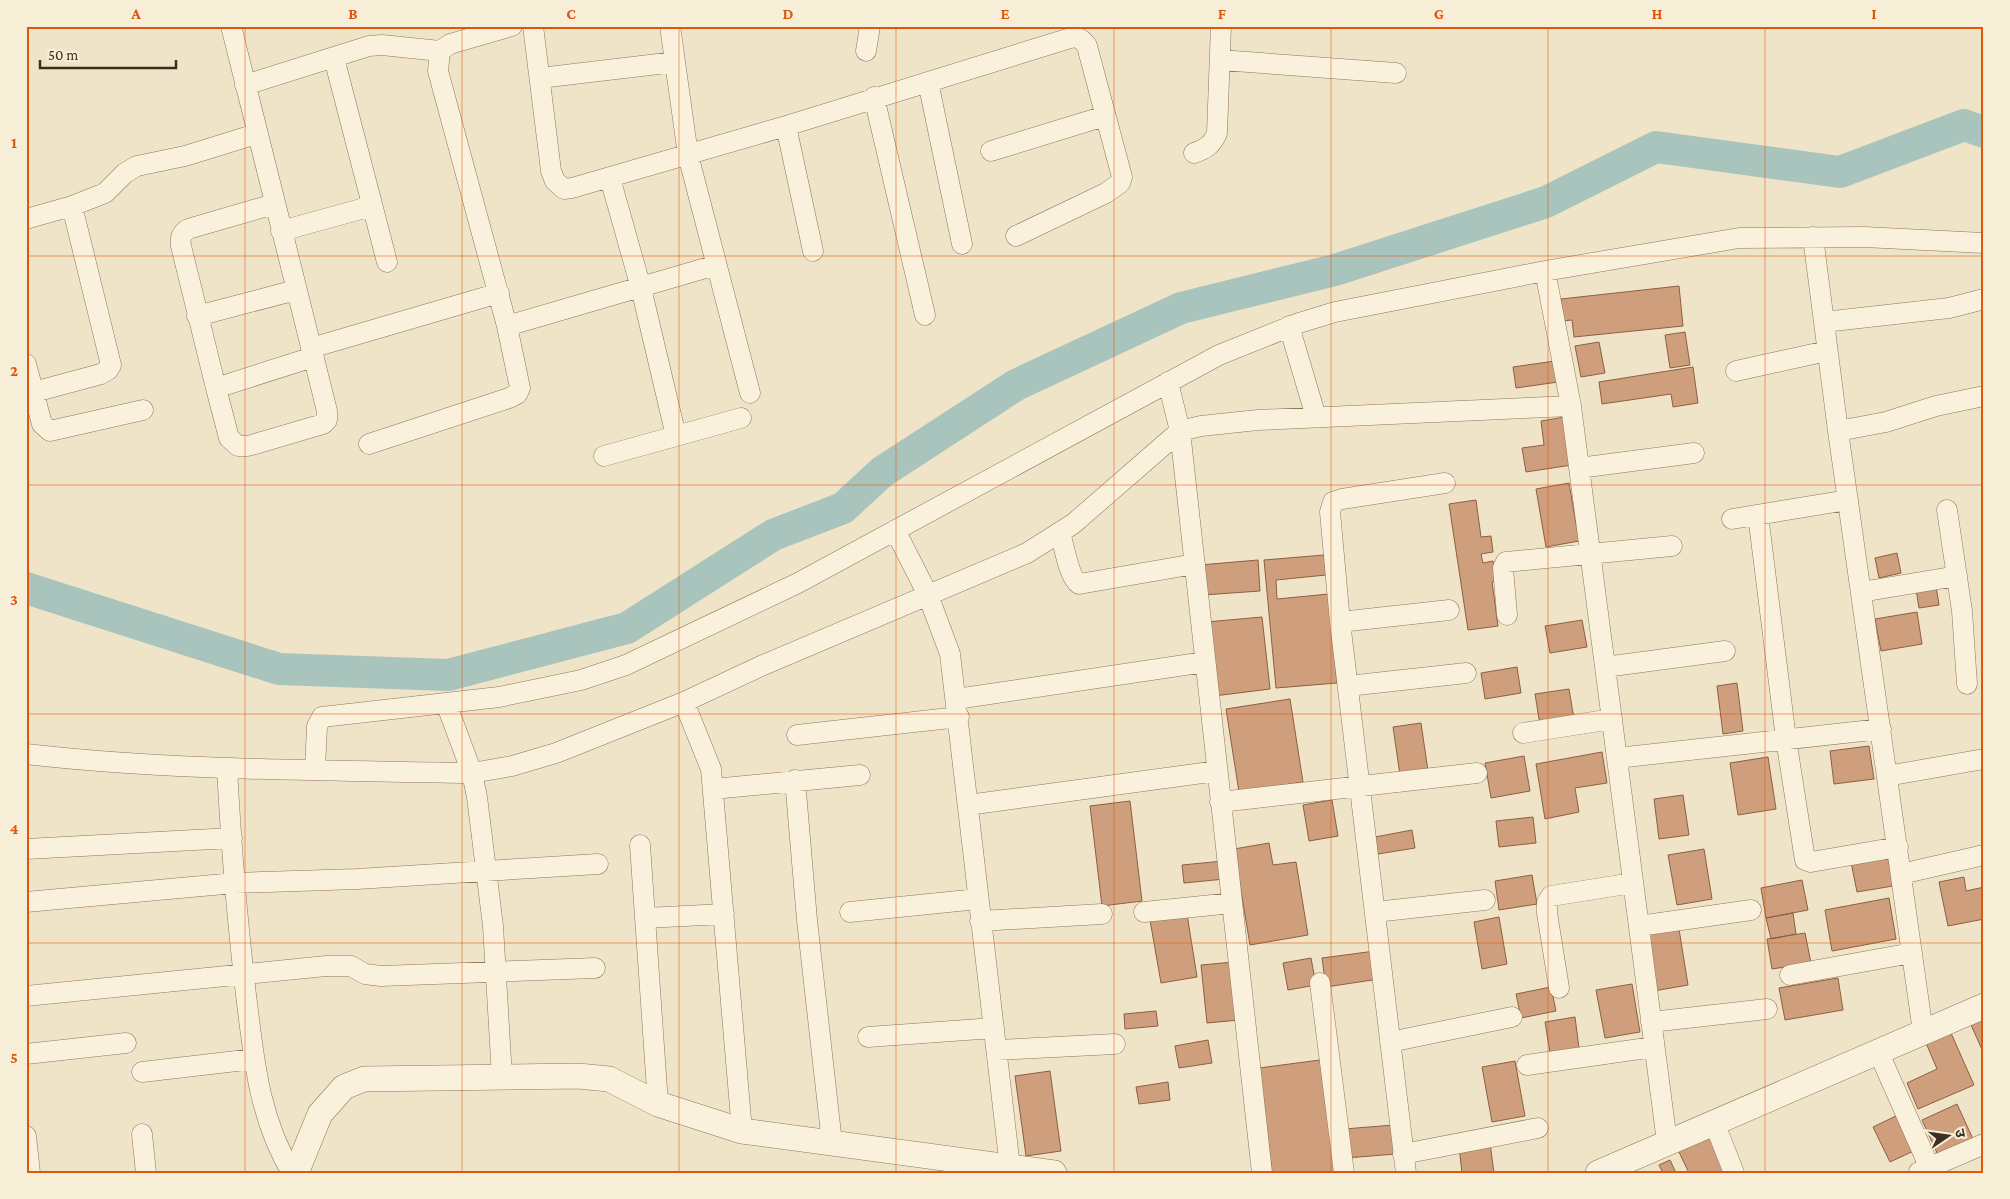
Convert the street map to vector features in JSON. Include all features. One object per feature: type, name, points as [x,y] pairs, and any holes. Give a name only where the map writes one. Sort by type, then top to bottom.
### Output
[{"type":"street","points":[[231,26],[256,134],[281,231],[312,353],[327,415],[323,424],[248,446],[238,446],[230,438],[216,388],[180,246],[180,238],[182,232],[188,229],[274,204]]},
{"type":"street","points":[[245,85],[369,46],[382,45],[440,51],[450,44],[512,26]]},
{"type":"street","points":[[533,26],[551,171],[555,181],[564,188],[572,188],[610,178],[786,126],[874,97],[1075,36],[1081,39],[1087,46],[1122,177],[1120,183],[1106,193],[1016,236]]},
{"type":"street","points":[[670,26],[688,155],[750,393]]},
{"type":"street","points":[[866,51],[870,26]]},
{"type":"street","points":[[1194,153],[1205,149],[1213,143],[1217,133],[1221,26]]},
{"type":"street","points":[[369,444],[517,394],[520,388],[508,326],[438,71],[440,51]]},
{"type":"street","points":[[334,58],[387,262]]},
{"type":"street","points":[[1220,60],[1396,73]]},
{"type":"street","points":[[540,78],[675,62]]},
{"type":"street","points":[[928,82],[962,244]]},
{"type":"street","points":[[874,97],[925,315]]},
{"type":"street","points":[[990,151],[1105,116]]},
{"type":"street","points":[[786,126],[813,252]]},
{"type":"street","points":[[26,219],[72,206],[105,193],[125,173],[137,166],[185,156],[256,134]]},
{"type":"street","points":[[610,178],[640,288],[676,436]]},
{"type":"street","points":[[34,392],[101,374],[108,370],[111,365],[72,206]]},
{"type":"street","points":[[281,231],[372,206]]},
{"type":"street","points":[[1814,237],[1827,351],[1923,1032]]},
{"type":"street","points":[[315,770],[317,726],[322,717],[446,703],[536,690],[582,680],[626,665],[689,637],[798,583],[1168,382],[1248,341],[1290,326],[1336,312],[1545,271],[1739,238],[1864,237],[1984,244]]},
{"type":"street","points":[[508,326],[716,265]]},
{"type":"street","points":[[1545,271],[1571,406],[1667,1142]]},
{"type":"street","points":[[197,316],[296,290]]},
{"type":"street","points":[[216,388],[312,353],[499,293]]},
{"type":"street","points":[[1824,322],[1949,308],[1984,299]]},
{"type":"street","points":[[1290,326],[1316,417]]},
{"type":"street","points":[[1736,371],[1827,351]]},
{"type":"street","points":[[26,364],[42,424],[50,431],[143,410]]},
{"type":"street","points":[[1168,382],[1180,431],[1262,1173]]},
{"type":"street","points":[[1838,431],[1886,422],[1936,406],[1984,396]]},
{"type":"street","points":[[26,754],[111,764],[227,768],[472,773],[512,766],[556,753],[684,702],[761,666],[1027,553],[1060,533],[1180,431],[1211,425],[1316,417],[1571,406]]},
{"type":"street","points":[[604,456],[741,418]]},
{"type":"street","points":[[1579,468],[1694,453]]},
{"type":"street","points":[[1444,483],[1342,498],[1333,502],[1330,512],[1340,622],[1405,1163],[1538,1128]]},
{"type":"street","points":[[1732,519],[1848,500]]},
{"type":"street","points":[[1947,510],[1957,576],[1967,684]]},
{"type":"street","points":[[1758,515],[1786,739],[1805,860],[1811,862],[1898,847]]},
{"type":"street","points":[[895,530],[928,594],[950,654],[1010,1167]]},
{"type":"street","points":[[1060,533],[1073,576],[1080,584],[1195,564]]},
{"type":"street","points":[[1507,615],[1503,568],[1506,562],[1672,546]]},
{"type":"street","points":[[1862,592],[1957,576]]},
{"type":"street","points":[[1340,622],[1449,610]]},
{"type":"street","points":[[1605,667],[1725,650]]},
{"type":"street","points":[[798,735],[1205,662]]},
{"type":"street","points":[[1348,686],[1466,673]]},
{"type":"street","points":[[684,702],[705,749],[711,769],[742,1131]]},
{"type":"street","points":[[446,703],[472,773],[480,812],[497,972],[502,1077]]},
{"type":"street","points":[[1523,733],[1612,719]]},
{"type":"street","points":[[1617,758],[1881,729]]},
{"type":"street","points":[[1887,776],[1984,759]]},
{"type":"street","points":[[227,768],[235,884],[254,1059],[266,1120],[279,1151],[292,1173]]},
{"type":"street","points":[[968,805],[1217,771]]},
{"type":"street","points":[[1220,802],[1477,773]]},
{"type":"street","points":[[713,789],[860,775]]},
{"type":"street","points":[[796,780],[806,920],[832,1143]]},
{"type":"street","points":[[26,849],[232,838]]},
{"type":"street","points":[[640,845],[658,1104]]},
{"type":"street","points":[[1901,874],[1984,855]]},
{"type":"street","points":[[26,902],[235,884],[357,880],[598,864]]},
{"type":"street","points":[[1559,988],[1547,913],[1547,902],[1551,896],[1633,884]]},
{"type":"street","points":[[850,912],[978,899]]},
{"type":"street","points":[[1374,912],[1485,900]]},
{"type":"street","points":[[1144,912],[1232,903]]},
{"type":"street","points":[[1639,926],[1751,910]]},
{"type":"street","points":[[645,918],[724,914]]},
{"type":"street","points":[[980,921],[1102,914]]},
{"type":"street","points":[[1790,975],[1912,954]]},
{"type":"street","points":[[26,996],[326,966],[351,966],[365,974],[381,976],[595,968]]},
{"type":"street","points":[[1320,984],[1344,1173]]},
{"type":"street","points":[[1598,1173],[1984,1006]]},
{"type":"street","points":[[1652,1022],[1766,1009]]},
{"type":"street","points":[[1390,1042],[1512,1017]]},
{"type":"street","points":[[868,1036],[994,1028]]},
{"type":"street","points":[[26,1054],[126,1044]]},
{"type":"street","points":[[996,1050],[1115,1044]]},
{"type":"street","points":[[1526,1065],[1654,1047]]},
{"type":"street","points":[[1878,1051],[1927,1171],[1984,1144]]},
{"type":"street","points":[[142,1072],[254,1059]]},
{"type":"street","points":[[296,1173],[320,1114],[344,1087],[364,1079],[385,1077],[578,1076],[609,1079],[658,1104],[742,1131],[1054,1173]]},
{"type":"street","points":[[1714,1122],[1734,1173]]},
{"type":"street","points":[[142,1134],[146,1173]]},
{"type":"street","points":[[26,1136],[30,1173]]},
{"type":"building","points":[[1679,286],[1683,326],[1574,337],[1572,320],[1563,321],[1561,299]]},
{"type":"building","points":[[1685,332],[1690,365],[1670,368],[1665,335]]},
{"type":"building","points":[[1599,342],[1605,373],[1581,377],[1575,346]]},
{"type":"building","points":[[1555,361],[1558,382],[1516,388],[1513,367]]},
{"type":"building","points":[[1693,367],[1698,403],[1673,407],[1671,394],[1602,404],[1599,382]]},
{"type":"building","points":[[1565,417],[1572,465],[1526,472],[1522,448],[1544,445],[1541,421]]},
{"type":"building","points":[[1569,483],[1579,541],[1546,547],[1536,489]]},
{"type":"building","points":[[1476,500],[1481,537],[1491,536],[1493,552],[1481,554],[1483,563],[1493,561],[1497,581],[1492,582],[1498,626],[1468,630],[1449,504]]},
{"type":"building","points":[[1897,553],[1901,573],[1879,578],[1875,558]]},
{"type":"building","points":[[1324,555],[1326,575],[1276,580],[1277,599],[1329,594],[1337,683],[1276,688],[1264,560]]},
{"type":"building","points":[[1258,560],[1260,591],[1203,595],[1200,565]]},
{"type":"building","points":[[1936,586],[1939,605],[1919,608],[1916,589]]},
{"type":"building","points":[[1917,612],[1922,644],[1881,651],[1875,619]]},
{"type":"building","points":[[1262,617],[1270,689],[1214,696],[1206,622]]},
{"type":"building","points":[[1582,620],[1587,647],[1550,653],[1545,626]]},
{"type":"building","points":[[1517,667],[1521,693],[1485,699],[1481,673]]},
{"type":"building","points":[[1737,683],[1743,731],[1723,734],[1717,686]]},
{"type":"building","points":[[1569,689],[1574,719],[1540,725],[1535,694]]},
{"type":"building","points":[[1290,699],[1303,782],[1239,792],[1226,709]]},
{"type":"building","points":[[1421,723],[1428,771],[1400,775],[1393,727]]},
{"type":"building","points":[[1869,746],[1874,779],[1834,784],[1830,751]]},
{"type":"building","points":[[1602,752],[1607,783],[1575,788],[1579,812],[1545,819],[1536,764]]},
{"type":"building","points":[[1524,756],[1530,791],[1491,798],[1485,763]]},
{"type":"building","points":[[1768,757],[1776,809],[1738,815],[1730,763]]},
{"type":"building","points":[[1683,795],[1689,835],[1659,839],[1654,799]]},
{"type":"building","points":[[1332,800],[1338,836],[1309,841],[1303,805]]},
{"type":"building","points":[[1130,801],[1142,901],[1102,906],[1090,806]]},
{"type":"building","points":[[1533,817],[1536,843],[1499,847],[1496,821]]},
{"type":"building","points":[[1412,830],[1415,848],[1378,854],[1375,837]]},
{"type":"building","points":[[1269,843],[1273,865],[1296,862],[1308,935],[1250,945],[1234,849]]},
{"type":"building","points":[[1704,849],[1712,899],[1677,905],[1668,855]]},
{"type":"building","points":[[1888,855],[1893,886],[1857,892],[1851,862]]},
{"type":"building","points":[[1223,861],[1225,879],[1184,883],[1182,865]]},
{"type":"building","points":[[1532,875],[1537,904],[1499,910],[1495,881]]},
{"type":"building","points":[[1964,877],[1966,891],[1984,887],[1984,919],[1948,926],[1939,882]]},
{"type":"building","points":[[1802,880],[1808,910],[1766,918],[1761,888]]},
{"type":"building","points":[[1889,898],[1896,939],[1832,951],[1825,910]]},
{"type":"building","points":[[1793,913],[1796,934],[1771,939],[1766,918]]},
{"type":"building","points":[[1187,914],[1197,977],[1161,983],[1150,920]]},
{"type":"building","points":[[1499,917],[1507,964],[1482,969],[1474,922]]},
{"type":"building","points":[[1679,929],[1688,985],[1654,991],[1644,935]]},
{"type":"building","points":[[1805,933],[1811,963],[1772,969],[1767,939]]},
{"type":"building","points":[[1375,951],[1379,979],[1326,987],[1322,958]]},
{"type":"building","points":[[1311,958],[1316,985],[1288,990],[1283,963]]},
{"type":"building","points":[[1234,962],[1239,1020],[1207,1023],[1201,965]]},
{"type":"building","points":[[1838,978],[1843,1010],[1785,1020],[1779,988]]},
{"type":"building","points":[[1632,984],[1640,1032],[1605,1038],[1596,990]]},
{"type":"building","points":[[1551,987],[1556,1011],[1521,1018],[1516,994]]},
{"type":"building","points":[[1156,1011],[1158,1026],[1125,1029],[1124,1014]]},
{"type":"building","points":[[1575,1017],[1579,1048],[1550,1053],[1545,1022]]},
{"type":"building","points":[[1984,1019],[1984,1054],[1971,1025]]},
{"type":"building","points":[[1951,1033],[1974,1085],[1918,1109],[1907,1083],[1937,1069],[1926,1043]]},
{"type":"building","points":[[1208,1040],[1212,1063],[1179,1068],[1175,1046]]},
{"type":"building","points":[[1320,1060],[1336,1173],[1272,1173],[1259,1068]]},
{"type":"building","points":[[1515,1061],[1525,1116],[1492,1122],[1482,1067]]},
{"type":"building","points":[[1050,1071],[1061,1151],[1026,1156],[1015,1076]]},
{"type":"building","points":[[1168,1082],[1170,1100],[1139,1104],[1136,1087]]},
{"type":"building","points":[[1957,1104],[1973,1139],[1938,1155],[1922,1120]]},
{"type":"building","points":[[1902,1113],[1918,1149],[1890,1162],[1873,1127]]},
{"type":"building","points":[[1394,1125],[1396,1154],[1346,1158],[1344,1129]]},
{"type":"building","points":[[1711,1135],[1726,1173],[1689,1173],[1678,1150]]},
{"type":"building","points":[[1490,1143],[1494,1173],[1462,1173],[1459,1147]]},
{"type":"building","points":[[1670,1160],[1676,1173],[1663,1173],[1659,1165]]},
{"type":"waterway","points":[[26,588],[279,669],[448,675],[627,628],[773,535],[843,508],[882,472],[1016,385],[1181,308],[1335,270],[1546,202],[1656,147],[1840,172],[1964,125],[1984,132]]}]
